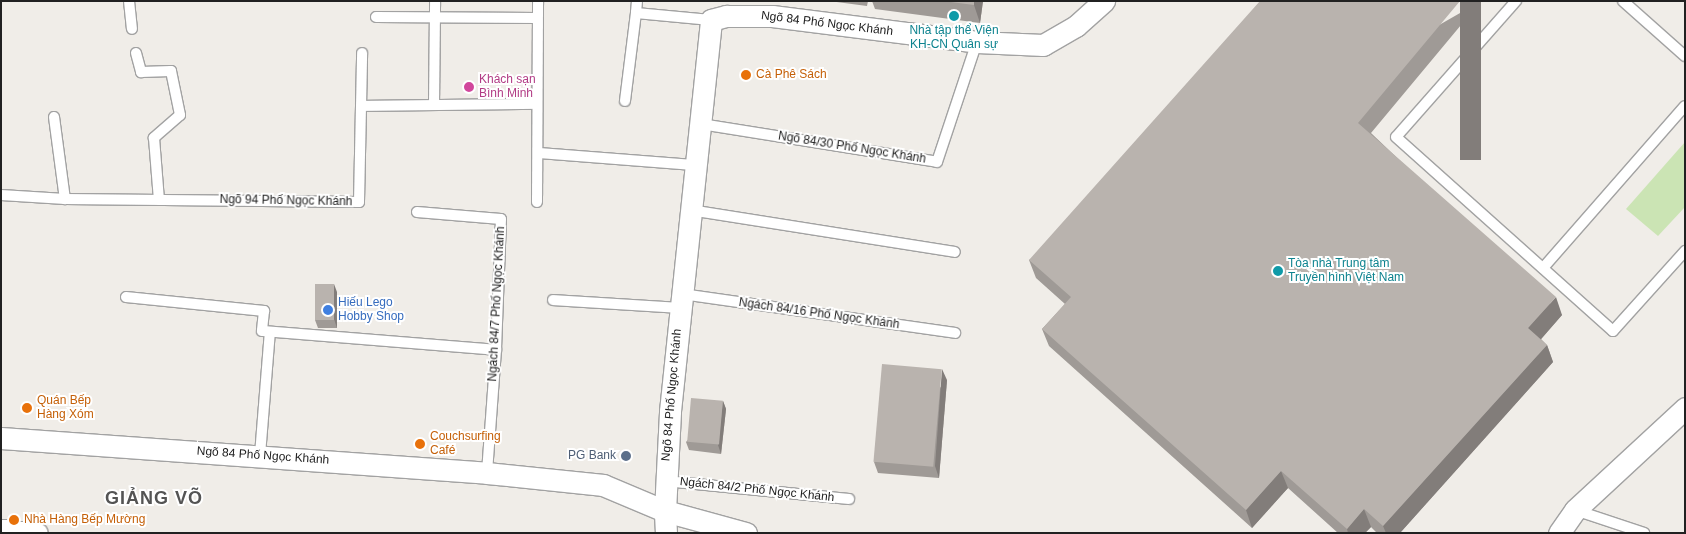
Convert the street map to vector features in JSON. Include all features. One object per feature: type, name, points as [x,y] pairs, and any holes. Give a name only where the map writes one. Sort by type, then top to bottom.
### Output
[{"type":"street","name":"Ngõ 84 Phố Ngọc Khánh","points":[[1,438],[260,455],[487,473],[603,485],[665,512],[664,481],[694,165],[701,124],[711,20],[736,8],[772,16],[977,42],[1043,45],[1076,26],[1104,1]]},
{"type":"street","points":[[1559,533],[1575,510],[1685,408]]},
{"type":"street","points":[[666,533],[665,512],[746,533]]},
{"type":"street","points":[[1,530],[37,533]]},
{"type":"lane","points":[[129,1],[132,29]]},
{"type":"lane","points":[[434,105],[435,1]]},
{"type":"lane","points":[[537,202],[539,153],[537,104],[538,1]]},
{"type":"lane","points":[[625,101],[637,1]]},
{"type":"lane","points":[[1516,1],[1396,137],[1613,331],[1685,251]]},
{"type":"lane","points":[[1623,1],[1685,56]]},
{"type":"lane","points":[[636,13],[711,20]]},
{"type":"lane","points":[[376,16],[537,18]]},
{"type":"lane","name":"Ngõ 84/30 Phố Ngọc Khánh","points":[[701,124],[937,162],[977,42]]},
{"type":"lane","points":[[362,52],[361,106],[537,104]]},
{"type":"lane","points":[[136,53],[141,72],[170,71],[180,115],[154,138],[159,200]]},
{"type":"lane","name":"Ngõ 94 Phố Ngọc Khánh","points":[[1,195],[65,199],[359,202],[361,106]]},
{"type":"lane","points":[[1543,268],[1685,106]]},
{"type":"lane","points":[[54,117],[65,199]]},
{"type":"lane","points":[[539,153],[694,165]]},
{"type":"lane","points":[[690,210],[955,252]]},
{"type":"lane","name":"Ngách 84/7 Phố Ngọc Khánh","points":[[417,212],[501,219],[496,350],[487,473]]},
{"type":"lane","points":[[126,297],[264,311],[262,331],[496,350]]},
{"type":"lane","name":"Ngách 84/16 Phố Ngọc Khánh","points":[[553,300],[681,301],[955,333]]},
{"type":"lane","points":[[260,455],[270,332]]},
{"type":"lane","name":"Ngách 84/2 Phố Ngọc Khánh","points":[[664,481],[849,499]]},
{"type":"lane","points":[[1575,510],[1644,533]]},
{"type":"green space","points":[[1685,142],[1685,207],[1658,236],[1626,209]]},
{"type":"building","points":[[943,1],[974,1],[974,5]]},
{"type":"building","name":"Tòa nhà Trung tâm Truyền hình Việt Nam","points":[[1260,1],[1460,1],[1358,123],[1556,297],[1528,328],[1547,345],[1383,526],[1364,509],[1347,529],[1281,471],[1246,510],[1042,329],[1071,297],[1029,260]]},
{"type":"building","name":"Hiếu Lego Hobby Shop","points":[[315,284],[334,284],[334,320],[315,320]]},
{"type":"building","points":[[882,364],[942,369],[933,467],[873,462]]},
{"type":"building","points":[[691,398],[723,401],[719,445],[687,442]]},
{"type":"place","name":"Nhà tập thể Viện KH-CN Quân sự","points":[[954,16]]},
{"type":"place","name":"Cà Phê Sách","points":[[746,75]]},
{"type":"place","name":"Khách sạn Bình Minh","points":[[469,87]]},
{"type":"place","name":"Tòa nhà Trung tâm Truyền hình Việt Nam","points":[[1278,271]]},
{"type":"place","name":"Hiếu Lego Hobby Shop","points":[[328,310]]},
{"type":"place","name":"Quán Bếp Hàng Xóm","points":[[27,408]]},
{"type":"place","name":"Couchsurfing Café","points":[[420,444]]},
{"type":"place","name":"PG Bank","points":[[626,456]]},
{"type":"place","name":"Nhà Hàng Bếp Mường","points":[[14,520]]},
{"type":"district","name":"GIẢNG VÕ","points":[[154,498]]}]
